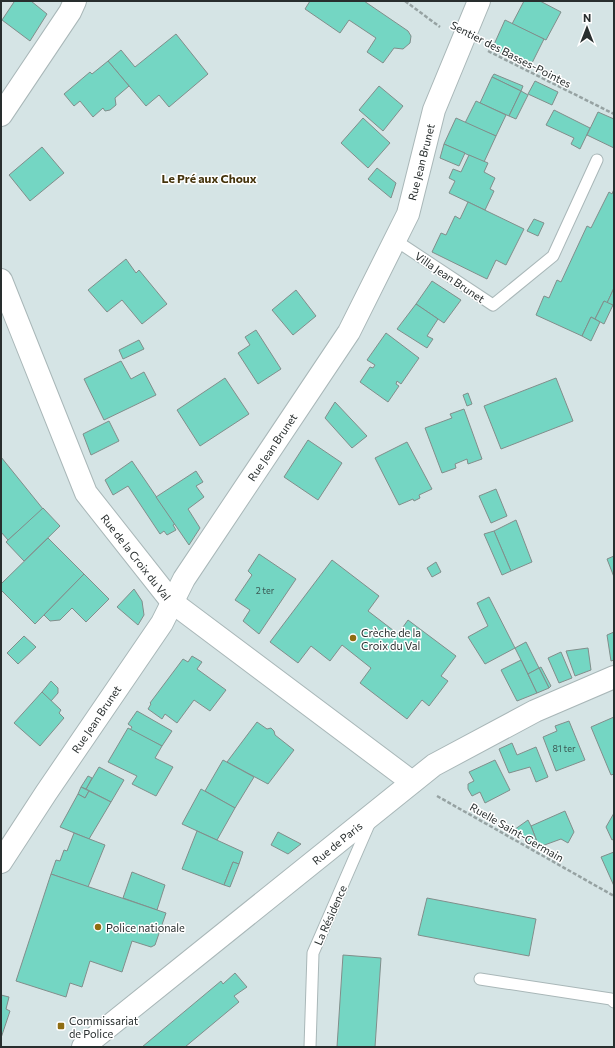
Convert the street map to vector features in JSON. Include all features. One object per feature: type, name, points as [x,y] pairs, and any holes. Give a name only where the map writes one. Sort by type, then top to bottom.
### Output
[{"type":"street","points":[[1,115],[70,12],[75,1]]},
{"type":"street","name":"Rue Jean Brunet","points":[[1,862],[162,623],[184,579],[349,332],[408,214],[434,110],[479,1]]},
{"type":"street","name":"Rue de la Croix du Val","points":[[1,280],[86,493],[172,602],[412,782]]},
{"type":"street","name":"Rue de Paris","points":[[84,1047],[434,765],[535,711],[614,677]]},
{"type":"lane","name":"Villa Jean Brunet","points":[[395,240],[493,306],[553,256],[597,160]]},
{"type":"lane","name":"La Résidence","points":[[310,1047],[313,953],[374,813]]},
{"type":"lane","points":[[480,979],[611,999],[614,1002]]},
{"type":"path","name":"Sentier des Basses-Pointes","points":[[405,1],[448,32],[614,114]]},
{"type":"path","name":"Ruelle Saint-Germain","points":[[412,782],[614,896]]},
{"type":"building","points":[[13,1],[31,1],[47,14],[30,41],[2,20],[14,2]]},
{"type":"building","points":[[310,1],[364,1],[408,31],[411,36],[410,43],[403,49],[394,48],[383,63],[367,52],[376,38],[349,20],[340,33],[305,9]]},
{"type":"building","points":[[524,1],[540,1],[561,12],[546,40],[512,24]]},
{"type":"building","points":[[505,20],[544,39],[530,67],[492,49]]},
{"type":"building","points":[[176,34],[208,74],[169,107],[159,95],[146,106],[108,61],[121,50],[135,67]]},
{"type":"building","points":[[108,61],[129,86],[115,98],[116,105],[110,110],[105,111],[103,108],[93,117],[80,101],[74,106],[64,94],[90,72],[92,74]]},
{"type":"building","points":[[494,74],[523,86],[521,91],[492,77]]},
{"type":"building","points":[[492,77],[521,91],[509,116],[480,103]]},
{"type":"building","points":[[535,81],[558,92],[552,105],[528,94]]},
{"type":"building","points":[[379,86],[403,106],[383,131],[359,110]]},
{"type":"building","points":[[521,91],[528,95],[516,119],[509,116]]},
{"type":"building","points":[[476,101],[506,115],[496,136],[465,123]]},
{"type":"building","points":[[554,110],[590,128],[580,149],[571,144],[574,138],[546,125]]},
{"type":"building","points":[[598,112],[614,119],[614,148],[587,135]]},
{"type":"building","points":[[363,118],[390,143],[368,168],[341,143]]},
{"type":"building","points":[[456,118],[496,136],[484,162],[444,144]]},
{"type":"building","points":[[444,144],[465,153],[459,166],[440,158]]},
{"type":"building","points":[[42,147],[64,173],[30,201],[9,175]]},
{"type":"building","points":[[469,155],[488,163],[484,172],[495,178],[490,189],[494,191],[485,210],[449,193],[455,181],[449,178],[453,169],[461,172]]},
{"type":"building","points":[[377,168],[396,183],[391,198],[368,179]]},
{"type":"building","points":[[614,189],[614,288],[607,303],[604,301],[595,319],[591,317],[582,336],[536,315],[544,296],[549,298],[557,280],[561,282],[587,226],[591,228],[609,192],[612,194]]},
{"type":"building","points":[[468,202],[524,229],[506,265],[496,260],[487,279],[432,252],[441,233],[446,235],[455,216],[460,219]]},
{"type":"building","points":[[534,219],[544,223],[538,236],[527,231]]},
{"type":"building","points":[[126,259],[136,273],[139,270],[167,304],[142,324],[122,300],[107,312],[88,290]]},
{"type":"building","points":[[432,281],[461,300],[444,323],[416,304]]},
{"type":"building","points":[[614,288],[614,306],[607,303]]},
{"type":"building","points":[[296,290],[316,316],[293,335],[272,310]]},
{"type":"building","points":[[604,301],[613,305],[604,324],[595,319]]},
{"type":"building","points":[[416,304],[438,319],[427,336],[433,339],[427,348],[397,329]]},
{"type":"building","points":[[591,317],[600,322],[591,341],[582,336]]},
{"type":"building","points":[[256,330],[281,369],[258,384],[238,353],[250,345],[245,337]]},
{"type":"building","points":[[386,333],[419,358],[401,384],[397,381],[396,384],[399,386],[388,402],[360,382],[370,367],[373,368],[375,365],[367,360]]},
{"type":"building","points":[[139,340],[144,349],[123,359],[119,350]]},
{"type":"building","points":[[121,361],[131,379],[144,372],[156,395],[104,420],[84,379]]},
{"type":"building","points":[[225,378],[249,414],[200,446],[177,410]]},
{"type":"building","points":[[556,378],[573,421],[501,449],[484,406]]},
{"type":"building","points":[[468,393],[472,404],[467,406],[463,395]]},
{"type":"building","points":[[335,402],[367,436],[352,448],[325,418]]},
{"type":"building","points":[[464,409],[482,459],[468,464],[467,459],[455,464],[456,468],[442,473],[425,428],[452,418],[450,414]]},
{"type":"building","points":[[109,421],[119,441],[91,455],[83,434]]},
{"type":"building","points":[[308,440],[342,463],[318,500],[284,477]]},
{"type":"building","points":[[407,442],[432,489],[419,495],[420,498],[414,501],[413,499],[399,505],[375,458]]},
{"type":"building","points":[[1,457],[43,509],[8,540],[1,532]]},
{"type":"building","points":[[132,461],[175,524],[173,525],[176,530],[167,535],[164,531],[160,534],[128,486],[113,495],[105,480]]},
{"type":"building","points":[[196,471],[203,482],[196,486],[204,497],[188,509],[200,528],[189,545],[156,497]]},
{"type":"building","points":[[496,489],[507,516],[491,523],[479,496]]},
{"type":"building","points":[[43,508],[60,526],[24,561],[6,542]]},
{"type":"building","points":[[516,520],[532,562],[511,571],[494,531]]},
{"type":"building","points":[[494,531],[511,571],[502,575],[484,534]]},
{"type":"building","points":[[48,538],[84,574],[35,624],[1,590],[1,584]]},
{"type":"building","points":[[259,554],[296,579],[259,634],[243,621],[250,610],[235,600],[252,575],[248,571]]},
{"type":"building","points":[[614,556],[614,577],[607,559]]},
{"type":"building","name":"Crèche de la Croix du Val","points":[[332,560],[379,596],[368,611],[398,634],[408,620],[456,656],[441,676],[448,681],[429,706],[422,700],[407,719],[360,683],[371,668],[342,645],[330,661],[311,646],[298,663],[270,642]]},
{"type":"building","points":[[436,562],[441,572],[432,577],[427,568]]},
{"type":"building","points":[[84,574],[109,599],[86,622],[72,608],[60,620],[50,621],[44,615]]},
{"type":"building","points":[[134,589],[142,601],[144,615],[138,625],[117,607]]},
{"type":"building","points":[[489,597],[515,648],[485,664],[468,637],[488,626],[477,603]]},
{"type":"building","points":[[614,632],[614,660],[611,661],[607,635]]},
{"type":"building","points":[[24,636],[36,647],[18,664],[7,653]]},
{"type":"building","points":[[526,642],[539,668],[528,674],[515,648]]},
{"type":"building","points":[[588,648],[591,670],[575,676],[566,651]]},
{"type":"building","points":[[561,652],[572,678],[559,683],[548,658]]},
{"type":"building","points":[[192,656],[202,662],[197,669],[226,690],[210,711],[194,700],[177,723],[165,714],[162,719],[148,709],[151,704],[150,703],[183,659],[188,662]]},
{"type":"building","points":[[521,660],[537,693],[517,701],[501,670]]},
{"type":"building","points":[[541,667],[551,686],[549,688],[539,668]]},
{"type":"building","points":[[539,668],[549,688],[537,693],[528,674]]},
{"type":"building","points":[[51,681],[58,688],[58,693],[51,701],[42,692]]},
{"type":"building","points":[[42,692],[61,710],[59,713],[64,718],[40,746],[14,723]]},
{"type":"building","points":[[137,711],[172,731],[162,746],[130,730],[132,727],[128,724]]},
{"type":"building","points":[[614,717],[614,774],[611,775],[591,727]]},
{"type":"building","points":[[569,721],[585,760],[556,771],[543,737],[557,731],[555,726]]},
{"type":"building","points":[[257,722],[267,729],[271,728],[275,735],[294,750],[268,784],[227,762]]},
{"type":"building","points":[[128,728],[162,746],[155,758],[173,767],[156,796],[132,784],[137,776],[108,762]]},
{"type":"building","points":[[512,743],[517,755],[536,747],[548,777],[536,782],[530,767],[509,773],[499,749]]},
{"type":"building","points":[[223,760],[254,777],[235,808],[205,791]]},
{"type":"building","points":[[495,760],[510,790],[485,803],[480,792],[472,796],[468,789],[468,784],[474,781],[469,772]]},
{"type":"building","points":[[99,767],[124,780],[111,802],[86,789]]},
{"type":"building","points":[[88,776],[92,778],[86,789],[81,787]]},
{"type":"building","points":[[81,787],[89,791],[85,798],[78,794]]},
{"type":"building","points":[[201,789],[235,808],[217,840],[182,824]]},
{"type":"building","points":[[89,791],[111,802],[89,839],[60,827],[78,794],[85,798]]},
{"type":"building","points":[[565,811],[574,832],[568,843],[561,839],[539,847],[531,826]]},
{"type":"building","points":[[614,813],[614,839],[612,840],[606,827]]},
{"type":"building","points":[[528,820],[531,826],[539,847],[511,832]]},
{"type":"building","points":[[197,831],[243,852],[239,864],[233,862],[224,885],[182,869]]},
{"type":"building","points":[[278,832],[301,844],[288,854],[271,845]]},
{"type":"building","points":[[74,833],[105,845],[88,887],[51,874],[56,860],[60,861],[64,850],[67,851]]},
{"type":"building","points":[[614,852],[614,886],[601,857]]},
{"type":"building","points":[[233,862],[239,864],[230,887],[224,885]]},
{"type":"building","points":[[132,872],[165,885],[157,910],[123,898]]},
{"type":"building","name":"Police nationale","points":[[51,874],[166,913],[155,945],[151,947],[132,941],[122,972],[90,961],[82,987],[70,983],[66,997],[16,981]]},
{"type":"building","points":[[427,898],[536,919],[529,956],[418,935]]},
{"type":"building","points":[[343,955],[381,958],[375,1047],[337,1047]]},
{"type":"building","points":[[235,973],[247,987],[234,996],[239,1002],[185,1047],[142,1047],[221,981],[223,984]]},
{"type":"building","points":[[1,995],[9,997],[6,1009],[10,1011],[1,1038]]},
{"type":"place","name":"Crèche de la Croix du Val","points":[[353,638]]},
{"type":"place","name":"Police nationale","points":[[98,927]]},
{"type":"place","name":"Commissariat de Police","points":[[61,1026]]},
{"type":"district","name":"Le Pré aux Choux","points":[[209,178]]}]
